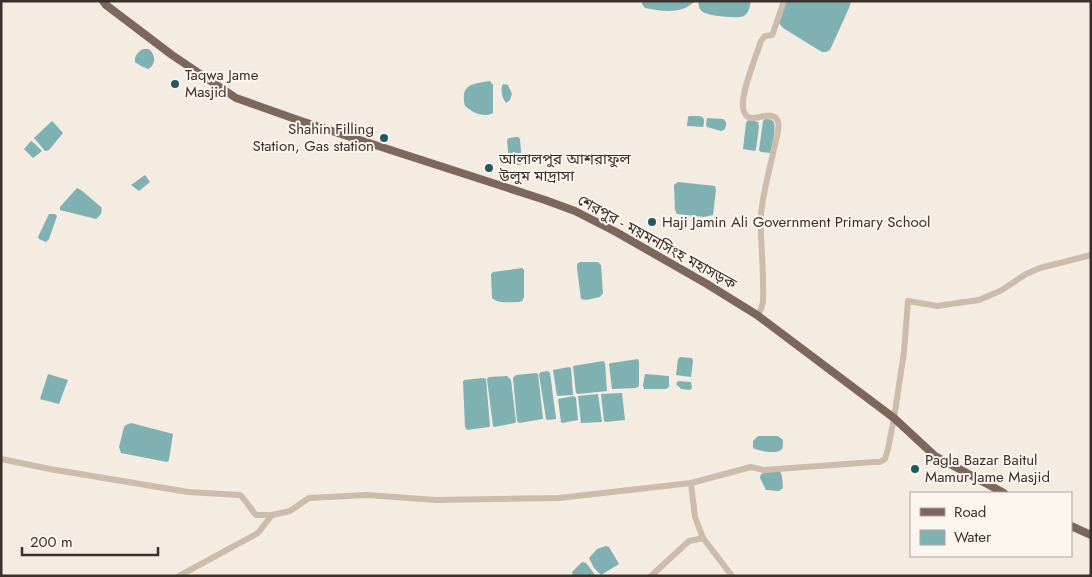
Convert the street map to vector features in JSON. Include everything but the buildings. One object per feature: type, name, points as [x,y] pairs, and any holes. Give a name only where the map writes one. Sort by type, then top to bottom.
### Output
[{"type":"main road","name":"শেরপুর - ময়মনসিংহ মহাসড়ক","points":[[103,1],[106,6],[172,55],[236,98],[575,211],[616,232],[690,274],[756,315],[894,418],[935,456],[1002,492]]},
{"type":"main road","points":[[1072,526],[1091,536]]},
{"type":"street","points":[[756,315],[760,312],[763,305],[761,214],[763,197],[779,128],[776,118],[772,116],[749,117],[743,107],[744,94],[761,41],[765,36],[772,35],[784,1]]},
{"type":"street","points":[[1,459],[188,492],[240,495],[256,515],[272,515],[290,511],[309,498],[366,495],[436,500],[559,498],[691,483],[751,467],[764,470],[880,462],[885,459],[894,418],[904,352],[908,301],[937,306],[979,300],[1002,290],[1026,274],[1040,268],[1091,255]]},
{"type":"street","points":[[691,483],[695,518],[703,538],[732,576]]},
{"type":"street","points":[[179,576],[258,534],[272,515]]},
{"type":"street","points":[[651,576],[689,541],[703,538]]},
{"type":"water","points":[[642,1],[695,1],[684,8],[671,11],[645,8]]},
{"type":"water","points":[[698,1],[751,1],[746,15],[736,17],[717,16],[703,12],[699,7]]},
{"type":"water","points":[[786,1],[851,2],[830,50],[822,52],[783,28],[779,23]]},
{"type":"water","points":[[143,49],[149,49],[154,57],[153,65],[148,69],[135,62],[137,54]]},
{"type":"water","points":[[490,81],[493,85],[493,113],[486,115],[471,111],[465,106],[464,93],[466,89],[473,84]]},
{"type":"water","points":[[503,84],[508,85],[512,94],[510,100],[506,103],[502,94]]},
{"type":"water","points":[[689,116],[702,117],[704,120],[703,127],[687,126]]},
{"type":"water","points":[[707,118],[723,119],[726,127],[721,131],[707,127]]},
{"type":"water","points":[[765,119],[771,120],[774,123],[774,136],[770,153],[759,150],[763,121]]},
{"type":"water","points":[[750,120],[758,122],[759,127],[755,151],[743,149],[746,123]]},
{"type":"water","points":[[52,121],[63,133],[49,150],[45,151],[34,138]]},
{"type":"water","points":[[518,137],[520,139],[522,163],[520,165],[509,162],[507,140]]},
{"type":"water","points":[[31,141],[42,151],[33,158],[24,149]]},
{"type":"water","points":[[145,175],[150,182],[139,191],[131,185]]},
{"type":"water","points":[[678,182],[715,186],[713,215],[704,217],[677,214],[675,210],[674,185]]},
{"type":"water","points":[[77,188],[101,207],[102,211],[99,217],[96,219],[60,210],[60,207]]},
{"type":"water","points":[[49,214],[57,216],[49,239],[46,242],[38,237]]},
{"type":"water","points":[[580,262],[598,262],[601,265],[603,293],[600,297],[586,300],[581,299],[577,268],[577,264]]},
{"type":"water","points":[[522,268],[524,270],[524,297],[522,301],[501,302],[492,298],[491,274],[493,272]]},
{"type":"water","points":[[680,357],[692,358],[691,377],[676,375],[678,359]]},
{"type":"water","points":[[638,359],[639,386],[636,388],[612,389],[609,364]]},
{"type":"water","points":[[603,361],[605,363],[607,391],[576,393],[573,366]]},
{"type":"water","points":[[571,368],[573,395],[557,396],[553,370]]},
{"type":"water","points":[[548,371],[550,373],[556,419],[548,420],[546,419],[539,374]]},
{"type":"water","points":[[48,374],[68,380],[59,404],[40,399]]},
{"type":"water","points":[[538,374],[543,419],[519,423],[517,421],[513,378],[516,375]]},
{"type":"water","points":[[645,374],[669,376],[669,387],[666,389],[644,389]]},
{"type":"water","points":[[507,376],[511,380],[516,422],[494,427],[487,379],[489,377]]},
{"type":"water","points":[[486,379],[490,426],[467,430],[465,427],[463,382],[464,380]]},
{"type":"water","points":[[678,381],[691,382],[692,388],[690,390],[681,389],[676,384]]},
{"type":"water","points":[[622,393],[625,420],[604,421],[601,394]]},
{"type":"water","points":[[598,394],[602,422],[581,423],[578,396]]},
{"type":"water","points":[[574,396],[576,398],[578,420],[562,423],[558,399]]},
{"type":"water","points":[[131,423],[173,434],[169,460],[167,462],[121,453],[119,447],[124,427]]},
{"type":"water","points":[[758,436],[778,436],[783,440],[782,449],[772,452],[753,448],[753,441]]},
{"type":"water","points":[[780,471],[783,488],[779,491],[766,490],[760,478],[761,474]]},
{"type":"water","points":[[609,547],[619,564],[601,575],[594,568],[589,558],[597,549]]},
{"type":"water","points":[[582,562],[586,563],[596,576],[573,576],[572,572]]},
{"type":"place","name":"Taqwa Jame Masjid","points":[[175,84]]},
{"type":"place","name":"Shahin Filling Station, Gas station","points":[[384,138]]},
{"type":"place","name":"আলালপুর আশরাফুল উলুম মাদ্রাসা","points":[[489,168]]},
{"type":"place","name":"Haji Jamin Ali Government Primary School","points":[[652,222]]},
{"type":"place","name":"Pagla Bazar Baitul Mamur Jame Masjid","points":[[915,469]]}]
